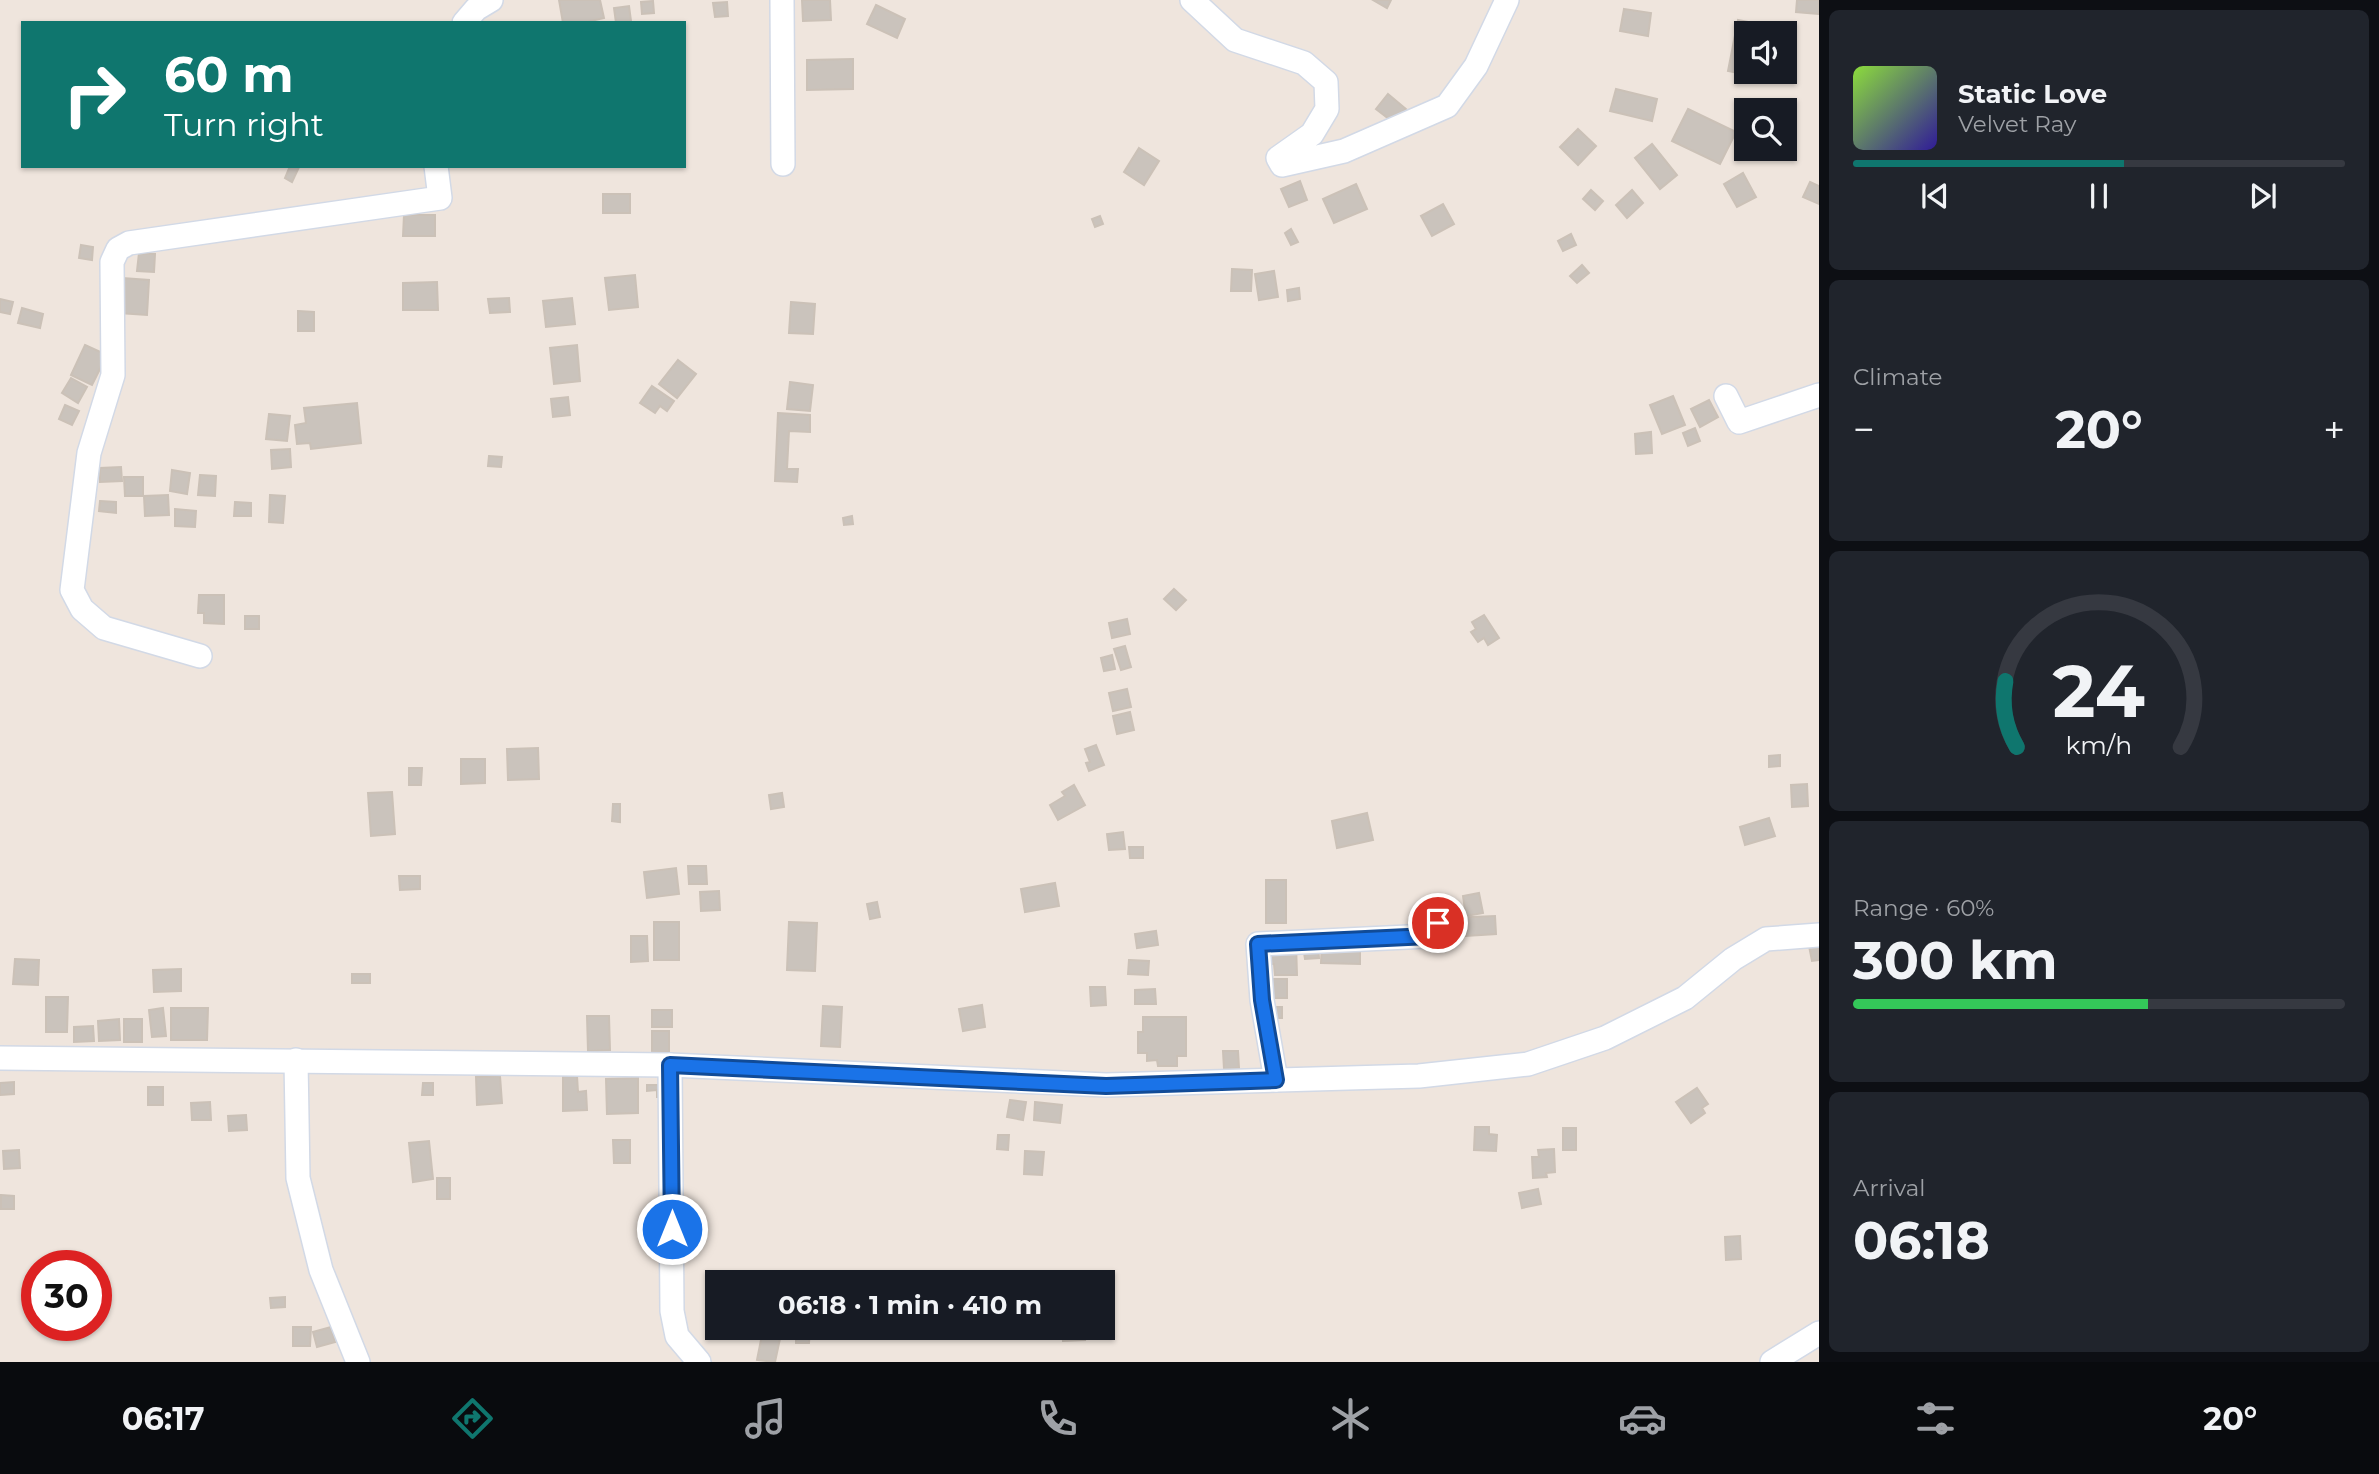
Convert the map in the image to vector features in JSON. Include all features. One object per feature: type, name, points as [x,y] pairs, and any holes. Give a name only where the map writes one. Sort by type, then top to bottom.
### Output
[{"type":"street","points":[[466,21],[476,9],[491,0]]},
{"type":"street","points":[[782,0],[783,164]]},
{"type":"street","points":[[1192,0],[1235,40],[1304,63],[1326,82],[1326,109],[1312,134],[1278,158],[1282,165],[1344,150],[1447,106],[1476,66],[1507,0]]},
{"type":"street","points":[[200,656],[104,628],[82,609],[72,590],[89,453],[113,375],[113,262],[118,249],[129,243],[440,198],[436,168]]},
{"type":"street","points":[[1726,396],[1739,422],[1819,395]]},
{"type":"street","points":[[1276,1080],[1262,1000],[1258,944],[1429,936],[1447,909]]},
{"type":"street","points":[[0,1058],[670,1065],[1106,1086],[1419,1076],[1528,1064],[1605,1038],[1685,998],[1733,959],[1766,939],[1819,935]]},
{"type":"street","points":[[296,1060],[298,1178],[321,1270],[358,1362]]},
{"type":"street","points":[[670,1065],[672,1311],[677,1336],[699,1362]]},
{"type":"street","points":[[1772,1362],[1819,1333]]},
{"type":"building","points":[[559,0],[600,0],[604,18],[563,21]]},
{"type":"building","points":[[802,0],[830,0],[831,20],[803,21]]},
{"type":"building","points":[[1373,0],[1391,0],[1387,8]]},
{"type":"building","points":[[1797,0],[1819,0],[1819,14],[1796,12]]},
{"type":"building","points":[[653,1],[654,13],[642,14],[641,2]]},
{"type":"building","points":[[727,2],[728,16],[715,17],[713,3]]},
{"type":"building","points":[[876,5],[905,19],[897,38],[867,24]]},
{"type":"building","points":[[629,6],[631,21],[616,21],[614,8]]},
{"type":"building","points":[[1624,9],[1651,13],[1648,36],[1620,31]]},
{"type":"building","points":[[1734,40],[1734,72],[1728,71]]},
{"type":"building","points":[[853,59],[853,89],[807,90],[807,60]]},
{"type":"building","points":[[1616,89],[1657,99],[1652,121],[1610,111]]},
{"type":"building","points":[[1388,94],[1406,109],[1394,123],[1376,109]]},
{"type":"building","points":[[1688,109],[1734,131],[1720,164],[1672,141]]},
{"type":"building","points":[[1578,129],[1596,146],[1578,165],[1560,147]]},
{"type":"building","points":[[1652,144],[1677,175],[1660,189],[1635,158]]},
{"type":"building","points":[[1139,148],[1159,161],[1144,185],[1124,172]]},
{"type":"building","points":[[289,168],[299,168],[292,182],[285,178]]},
{"type":"building","points":[[1743,173],[1756,197],[1737,207],[1724,184]]},
{"type":"building","points":[[1300,181],[1307,200],[1289,207],[1281,189]]},
{"type":"building","points":[[1810,182],[1819,186],[1819,204],[1803,197]]},
{"type":"building","points":[[1356,184],[1367,209],[1334,223],[1323,199]]},
{"type":"building","points":[[1591,190],[1603,201],[1595,210],[1583,199]]},
{"type":"building","points":[[1632,190],[1643,203],[1627,218],[1616,205]]},
{"type":"building","points":[[603,194],[630,194],[630,213],[603,213]]},
{"type":"building","points":[[1443,204],[1454,224],[1432,236],[1421,216]]},
{"type":"building","points":[[404,215],[435,215],[435,236],[403,236]]},
{"type":"building","points":[[1100,216],[1103,224],[1095,227],[1092,219]]},
{"type":"building","points":[[1291,229],[1298,242],[1291,245],[1285,233]]},
{"type":"building","points":[[1571,234],[1576,245],[1563,251],[1558,241]]},
{"type":"building","points":[[81,245],[93,247],[92,260],[79,258]]},
{"type":"building","points":[[139,253],[155,254],[154,272],[137,271]]},
{"type":"building","points":[[1582,265],[1589,273],[1577,283],[1570,276]]},
{"type":"building","points":[[1232,269],[1252,270],[1251,291],[1231,291]]},
{"type":"building","points":[[1274,271],[1278,297],[1259,300],[1255,274]]},
{"type":"building","points":[[635,275],[638,307],[609,310],[605,278]]},
{"type":"building","points":[[122,278],[149,280],[147,315],[119,313]]},
{"type":"building","points":[[437,282],[438,310],[403,310],[403,283]]},
{"type":"building","points":[[1299,288],[1300,299],[1288,301],[1287,290]]},
{"type":"building","points":[[509,298],[510,312],[490,313],[488,299]]},
{"type":"building","points":[[572,298],[575,324],[546,327],[543,301]]},
{"type":"building","points":[[0,299],[13,302],[10,314],[0,312]]},
{"type":"building","points":[[791,302],[815,304],[813,334],[789,333]]},
{"type":"building","points":[[22,308],[43,314],[40,328],[18,323]]},
{"type":"building","points":[[298,311],[314,312],[314,331],[298,331]]},
{"type":"building","points":[[85,345],[107,355],[92,385],[71,375]]},
{"type":"building","points":[[577,345],[580,381],[554,384],[550,348]]},
{"type":"building","points":[[678,360],[696,374],[677,398],[659,384]]},
{"type":"building","points":[[71,378],[87,387],[78,403],[62,393]]},
{"type":"building","points":[[790,382],[813,385],[810,411],[787,409]]},
{"type":"building","points":[[652,386],[674,401],[667,411],[660,406],[655,413],[640,403]]},
{"type":"building","points":[[1673,396],[1685,425],[1662,434],[1650,405]]},
{"type":"building","points":[[568,397],[570,415],[553,417],[551,399]]},
{"type":"building","points":[[1709,400],[1718,417],[1700,427],[1691,409]]},
{"type":"building","points":[[357,403],[361,443],[311,449],[310,443],[297,444],[295,425],[306,423],[304,408]]},
{"type":"building","points":[[65,405],[79,411],[72,425],[59,419]]},
{"type":"building","points":[[778,413],[810,415],[810,432],[789,431],[787,469],[798,469],[797,482],[775,481]]},
{"type":"building","points":[[269,414],[290,416],[287,441],[266,439]]},
{"type":"building","points":[[1695,428],[1700,441],[1688,446],[1683,433]]},
{"type":"building","points":[[1651,432],[1652,453],[1636,454],[1635,434]]},
{"type":"building","points":[[290,449],[291,467],[272,469],[271,450]]},
{"type":"building","points":[[489,456],[502,457],[501,467],[488,466]]},
{"type":"building","points":[[121,467],[122,481],[100,482],[100,468]]},
{"type":"building","points":[[172,470],[190,473],[187,494],[170,491]]},
{"type":"building","points":[[200,475],[216,476],[215,496],[198,495]]},
{"type":"building","points":[[124,477],[143,477],[143,496],[125,496]]},
{"type":"building","points":[[168,495],[169,515],[145,516],[144,496]]},
{"type":"building","points":[[270,495],[285,496],[283,523],[269,522]]},
{"type":"building","points":[[100,501],[116,502],[116,513],[99,511]]},
{"type":"building","points":[[235,502],[251,503],[251,516],[234,516]]},
{"type":"building","points":[[175,509],[196,511],[195,527],[175,526]]},
{"type":"building","points":[[852,516],[853,524],[844,525],[843,518]]},
{"type":"building","points":[[1174,589],[1186,600],[1176,610],[1164,599]]},
{"type":"building","points":[[199,595],[224,595],[224,624],[204,623],[204,613],[198,613]]},
{"type":"building","points":[[1484,615],[1499,638],[1488,645],[1484,638],[1478,642],[1471,632],[1476,629],[1472,622]]},
{"type":"building","points":[[245,616],[259,616],[259,629],[245,629]]},
{"type":"building","points":[[1127,619],[1130,634],[1112,638],[1109,623]]},
{"type":"building","points":[[1125,646],[1131,667],[1121,670],[1114,649]]},
{"type":"building","points":[[1112,655],[1115,669],[1104,671],[1101,658]]},
{"type":"building","points":[[1127,689],[1131,707],[1113,711],[1109,693]]},
{"type":"building","points":[[1130,712],[1134,730],[1117,734],[1113,716]]},
{"type":"building","points":[[1096,745],[1104,765],[1089,771],[1086,763],[1090,762],[1085,749]]},
{"type":"building","points":[[538,748],[539,779],[508,780],[507,749]]},
{"type":"building","points":[[1780,755],[1780,766],[1769,767],[1769,756]]},
{"type":"building","points":[[461,759],[485,759],[485,783],[461,784]]},
{"type":"building","points":[[409,768],[422,768],[421,785],[409,785]]},
{"type":"building","points":[[1807,784],[1808,806],[1792,807],[1791,785]]},
{"type":"building","points":[[1074,785],[1085,805],[1058,820],[1050,805],[1065,796],[1062,792]]},
{"type":"building","points":[[392,792],[395,834],[371,836],[368,793]]},
{"type":"building","points":[[782,793],[784,807],[771,809],[769,795]]},
{"type":"building","points":[[613,804],[620,804],[620,822],[612,821]]},
{"type":"building","points":[[1367,813],[1373,840],[1337,848],[1332,821]]},
{"type":"building","points":[[1769,818],[1775,836],[1745,845],[1740,827]]},
{"type":"building","points":[[1123,832],[1125,849],[1109,850],[1107,834]]},
{"type":"building","points":[[1129,847],[1143,847],[1143,858],[1130,858]]},
{"type":"building","points":[[688,866],[706,866],[707,884],[689,884]]},
{"type":"building","points":[[676,868],[679,894],[647,898],[644,872]]},
{"type":"building","points":[[399,876],[420,876],[420,889],[400,890]]},
{"type":"building","points":[[1266,880],[1286,880],[1286,923],[1266,923]]},
{"type":"building","points":[[1055,883],[1059,906],[1025,912],[1021,889]]},
{"type":"building","points":[[719,891],[720,910],[701,911],[700,892]]},
{"type":"building","points":[[1479,893],[1483,913],[1466,916],[1463,896]]},
{"type":"building","points":[[877,902],[880,917],[870,919],[867,904]]},
{"type":"building","points":[[1495,916],[1496,934],[1450,937],[1449,918]]},
{"type":"building","points":[[654,922],[679,922],[679,960],[654,960]]},
{"type":"building","points":[[789,922],[817,923],[815,971],[787,970]]},
{"type":"building","points":[[1156,931],[1158,945],[1137,948],[1135,934]]},
{"type":"building","points":[[631,936],[647,936],[648,961],[631,962]]},
{"type":"building","points":[[1322,942],[1360,943],[1360,964],[1321,963]]},
{"type":"building","points":[[1296,944],[1297,975],[1275,975],[1274,964],[1268,964],[1268,945]]},
{"type":"building","points":[[1819,944],[1819,960],[1812,961],[1809,946]]},
{"type":"building","points":[[1318,945],[1319,958],[1305,959],[1303,946]]},
{"type":"building","points":[[15,959],[39,960],[38,985],[13,984]]},
{"type":"building","points":[[1129,960],[1149,961],[1148,975],[1128,974]]},
{"type":"building","points":[[181,969],[181,991],[154,992],[153,970]]},
{"type":"building","points":[[352,974],[370,974],[370,983],[352,983]]},
{"type":"building","points":[[1272,979],[1287,979],[1287,998],[1272,998]]},
{"type":"building","points":[[1090,987],[1105,987],[1106,1005],[1091,1006]]},
{"type":"building","points":[[1155,989],[1156,1004],[1135,1004],[1135,990]]},
{"type":"building","points":[[46,997],[68,997],[67,1032],[46,1032]]},
{"type":"building","points":[[982,1005],[985,1027],[963,1031],[959,1009]]},
{"type":"building","points":[[823,1006],[842,1007],[840,1047],[821,1046]]},
{"type":"building","points":[[1273,1007],[1282,1007],[1282,1018],[1274,1018]]},
{"type":"building","points":[[163,1008],[166,1036],[152,1037],[149,1010]]},
{"type":"building","points":[[171,1008],[208,1008],[207,1040],[171,1040]]},
{"type":"building","points":[[652,1010],[672,1010],[672,1027],[652,1027]]},
{"type":"building","points":[[587,1016],[609,1016],[610,1050],[588,1051]]},
{"type":"building","points":[[1143,1017],[1186,1017],[1186,1056],[1177,1056],[1177,1066],[1158,1066],[1157,1060],[1147,1061],[1147,1053],[1138,1053],[1138,1032],[1143,1032]]},
{"type":"building","points":[[119,1019],[120,1040],[99,1041],[98,1021]]},
{"type":"building","points":[[124,1019],[142,1019],[142,1042],[124,1042]]},
{"type":"building","points":[[93,1026],[94,1041],[74,1042],[74,1027]]},
{"type":"building","points":[[652,1031],[669,1031],[669,1052],[652,1052]]},
{"type":"building","points":[[1223,1051],[1238,1051],[1239,1068],[1224,1069]]},
{"type":"building","points":[[500,1076],[502,1103],[477,1105],[476,1077]]},
{"type":"building","points":[[563,1076],[577,1076],[578,1092],[586,1091],[587,1110],[563,1111]]},
{"type":"building","points":[[638,1078],[638,1113],[607,1114],[606,1079]]},
{"type":"building","points":[[14,1082],[14,1094],[0,1095],[0,1083]]},
{"type":"building","points":[[423,1083],[433,1083],[433,1095],[422,1095]]},
{"type":"building","points":[[647,1085],[660,1085],[661,1097],[657,1097],[657,1090],[647,1091]]},
{"type":"building","points":[[148,1087],[163,1087],[163,1105],[148,1105]]},
{"type":"building","points":[[1697,1088],[1708,1104],[1702,1108],[1705,1113],[1691,1123],[1676,1102]]},
{"type":"building","points":[[1010,1100],[1026,1102],[1023,1120],[1007,1117]]},
{"type":"building","points":[[210,1102],[211,1120],[192,1120],[191,1103]]},
{"type":"building","points":[[1035,1102],[1062,1105],[1060,1123],[1034,1120]]},
{"type":"building","points":[[246,1115],[247,1130],[229,1131],[228,1116]]},
{"type":"building","points":[[1475,1127],[1489,1127],[1489,1134],[1497,1135],[1496,1151],[1474,1150]]},
{"type":"building","points":[[1563,1128],[1576,1128],[1576,1150],[1563,1150]]},
{"type":"building","points":[[998,1135],[1009,1135],[1008,1150],[997,1149]]},
{"type":"building","points":[[613,1140],[630,1140],[630,1163],[614,1163]]},
{"type":"building","points":[[429,1141],[433,1179],[413,1182],[409,1143]]},
{"type":"building","points":[[1554,1149],[1555,1172],[1546,1173],[1547,1177],[1533,1178],[1532,1157],[1539,1157],[1538,1150]]},
{"type":"building","points":[[19,1150],[20,1168],[4,1169],[3,1151]]},
{"type":"building","points":[[1025,1151],[1044,1152],[1042,1175],[1024,1174]]},
{"type":"building","points":[[437,1178],[450,1178],[450,1199],[437,1199]]},
{"type":"building","points":[[1538,1189],[1541,1204],[1522,1208],[1519,1193]]},
{"type":"building","points":[[1,1195],[14,1196],[14,1209],[1,1209]]},
{"type":"building","points":[[1740,1236],[1741,1259],[1726,1260],[1725,1237]]},
{"type":"building","points":[[285,1297],[285,1307],[271,1308],[270,1298]]},
{"type":"building","points":[[293,1327],[311,1327],[310,1346],[293,1346]]},
{"type":"building","points":[[331,1327],[335,1342],[317,1347],[313,1332]]},
{"type":"building","points":[[761,1340],[780,1340],[775,1362],[757,1360]]},
{"type":"building","points":[[796,1340],[809,1340],[809,1343],[796,1343]]},
{"type":"route","points":[[672,1229],[670,1065],[1106,1086],[1276,1080],[1262,1000],[1258,944],[1429,936],[1438,923]]}]
